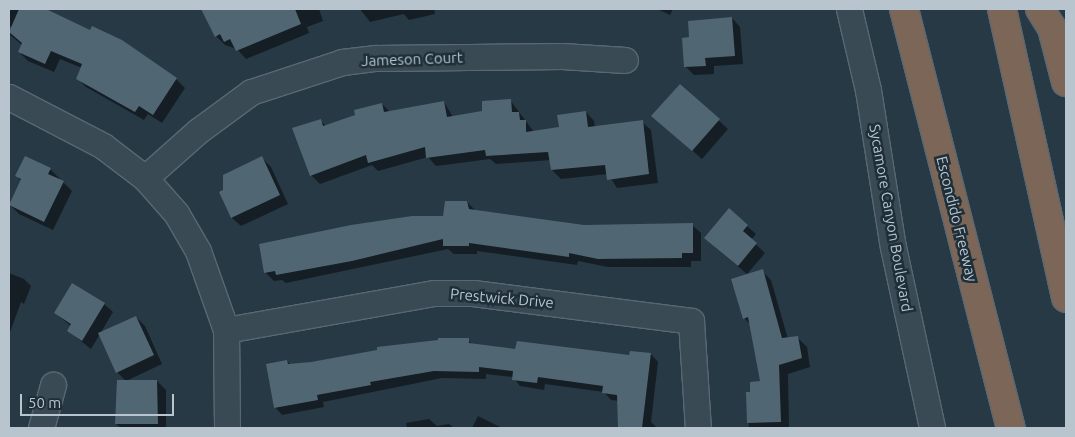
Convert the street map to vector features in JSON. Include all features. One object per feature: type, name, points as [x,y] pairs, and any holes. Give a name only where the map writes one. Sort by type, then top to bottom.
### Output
[{"type":"highway","name":"Escondido Freeway","points":[[904,9],[1011,428]]},
{"type":"highway","points":[[1002,9],[1066,298]]},
{"type":"highway","points":[[1040,9],[1052,28],[1066,82]]},
{"type":"highway","points":[[999,428],[1001,394]]},
{"type":"street","name":"Sycamore Canyon Boulevard","points":[[849,9],[868,90],[893,247],[932,428]]},
{"type":"street","name":"Jameson Court","points":[[146,178],[198,131],[251,92],[342,62],[376,58],[562,56],[625,60]]},
{"type":"street","points":[[9,97],[103,146],[146,178],[176,213],[198,251],[226,330],[227,428]]},
{"type":"street","name":"Prestwick Drive","points":[[226,330],[434,293],[473,293],[691,321],[698,428]]},
{"type":"street","points":[[41,428],[53,385]]},
{"type":"building","points":[[19,9],[46,9],[90,30],[92,26],[122,40],[177,78],[153,115],[139,106],[135,112],[76,79],[82,64],[51,51],[45,64],[18,52],[22,43],[9,32]]},
{"type":"building","points":[[201,9],[295,9],[301,24],[236,51],[230,39],[224,42],[220,34],[215,37]]},
{"type":"building","points":[[732,17],[735,56],[705,58],[706,66],[684,67],[682,38],[689,37],[688,21]]},
{"type":"building","points":[[680,84],[720,119],[692,151],[651,116]]},
{"type":"building","points":[[511,99],[512,112],[519,112],[520,120],[526,120],[526,132],[559,127],[557,115],[586,111],[588,127],[643,120],[649,174],[607,180],[605,165],[551,170],[548,152],[486,156],[485,150],[426,158],[425,147],[368,163],[366,155],[310,176],[292,128],[321,119],[323,126],[355,115],[354,110],[382,103],[384,112],[444,101],[447,117],[482,111],[482,101]]},
{"type":"building","points":[[25,156],[51,168],[48,174],[64,181],[44,222],[9,205],[21,179],[15,176]]},
{"type":"building","points":[[262,156],[280,195],[231,218],[219,192],[223,190],[223,175]]},
{"type":"building","points":[[445,201],[467,201],[469,209],[584,225],[693,223],[693,253],[682,253],[682,258],[598,259],[569,253],[569,257],[469,243],[469,246],[443,246],[443,239],[352,261],[276,275],[275,271],[264,273],[259,244],[351,225],[412,216],[443,216]]},
{"type":"building","points":[[729,208],[748,225],[743,231],[757,243],[738,266],[704,238]]},
{"type":"building","points":[[763,269],[782,338],[798,336],[802,358],[779,365],[781,422],[747,423],[746,392],[750,392],[750,382],[760,381],[748,317],[743,319],[731,279]]},
{"type":"building","points":[[72,283],[105,303],[82,341],[67,331],[71,324],[54,313]]},
{"type":"building","points":[[136,316],[154,355],[116,373],[98,333]]},
{"type":"building","points":[[438,338],[469,338],[469,343],[515,349],[517,341],[629,355],[630,351],[651,353],[642,428],[618,428],[617,395],[602,393],[603,386],[538,377],[537,383],[512,380],[513,371],[479,367],[479,372],[434,371],[370,382],[371,385],[317,395],[318,400],[274,408],[266,364],[287,360],[288,364],[311,362],[377,350],[377,347],[438,340]]},
{"type":"building","points":[[117,380],[157,380],[158,424],[115,424]]}]
